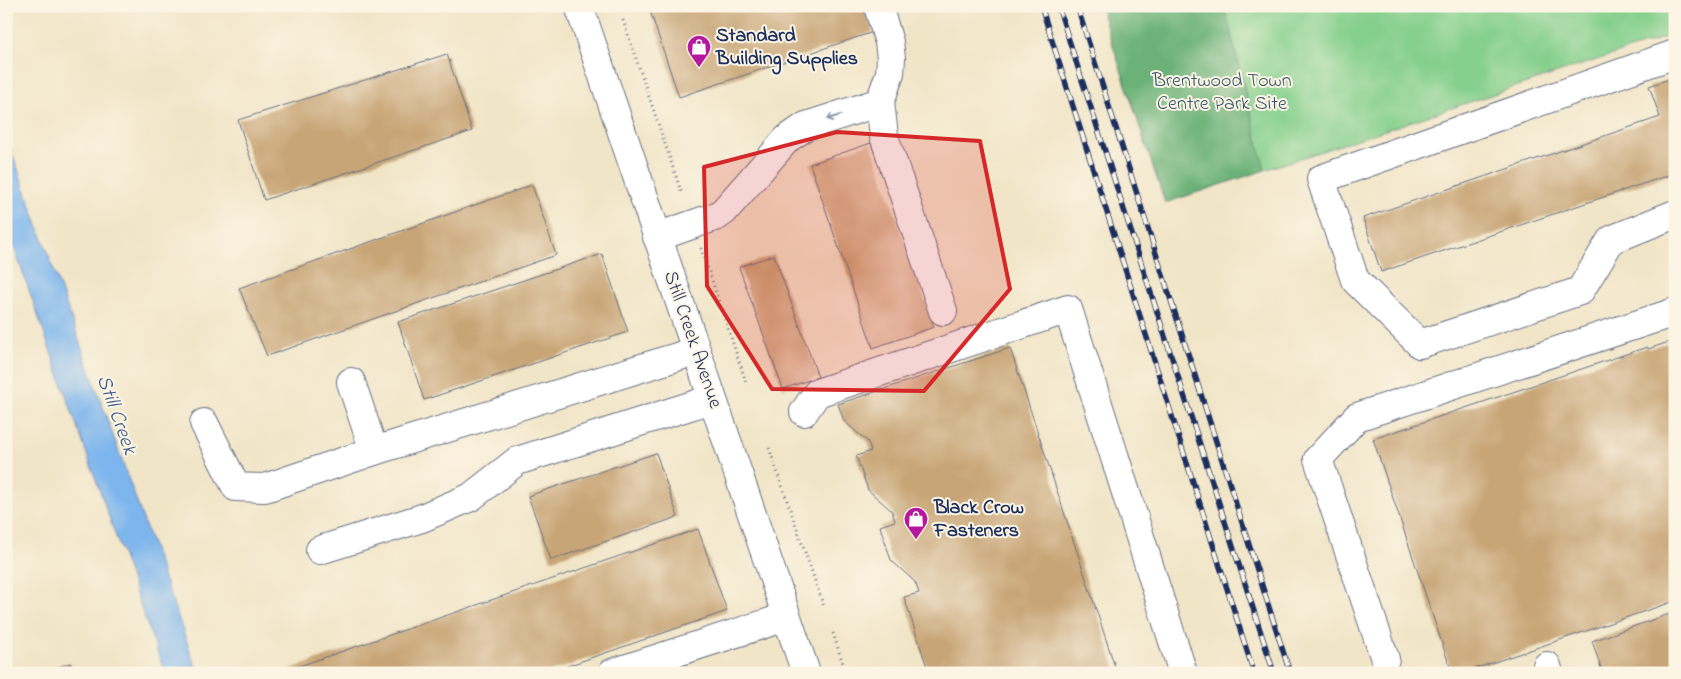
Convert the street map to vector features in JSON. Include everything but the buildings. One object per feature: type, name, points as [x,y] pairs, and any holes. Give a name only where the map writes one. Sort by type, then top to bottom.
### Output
[{"type":"street","name":"Still Creek Avenue","points":[[579,6],[804,672]]},
{"type":"street","points":[[878,6],[890,42],[891,58],[890,73],[880,102],[884,136],[943,311]]},
{"type":"street","points":[[1675,54],[1321,179],[1354,280],[1420,344],[1580,291],[1612,240],[1675,214]]},
{"type":"street","points":[[657,237],[695,232],[724,211],[787,139],[796,132],[806,126],[880,102]]},
{"type":"street","points":[[804,412],[817,393],[1068,309],[1183,673]]},
{"type":"street","points":[[1385,659],[1318,459],[1357,417],[1675,312]]},
{"type":"street","points":[[204,423],[236,487],[265,488],[374,451],[696,350]]},
{"type":"street","points":[[351,382],[374,451]]},
{"type":"street","points":[[320,550],[422,518],[471,497],[518,461],[712,399]]},
{"type":"street","points":[[612,673],[786,617]]},
{"type":"path","points":[[622,20],[682,194]]},
{"type":"path","points":[[695,232],[746,382]]},
{"type":"path","points":[[769,448],[824,607]]},
{"type":"path","points":[[833,633],[846,673]]},
{"type":"highlighted area","points":[[837,132],[980,141],[1010,289],[924,391],[772,389],[707,286],[704,167]]},
{"type":"green space","name":"Brentwood Town Centre Park Site","points":[[1100,6],[1675,6],[1675,34],[1165,203]]},
{"type":"green space","points":[[1100,6],[1224,6],[1265,170],[1165,203]]},
{"type":"water","points":[[6,136],[198,673],[165,673],[144,616],[6,225]]},
{"type":"railway","points":[[1041,6],[1254,673]]},
{"type":"railway","points":[[1058,6],[1274,673]]},
{"type":"railway","points":[[1077,6],[1290,673]]},
{"type":"place","name":"Standard Building Supplies","points":[[699,68]]},
{"type":"place","name":"Black Crow Fasteners","points":[[916,540]]},
{"type":"water label","name":"Still Creek","points":[[116,415]]}]
